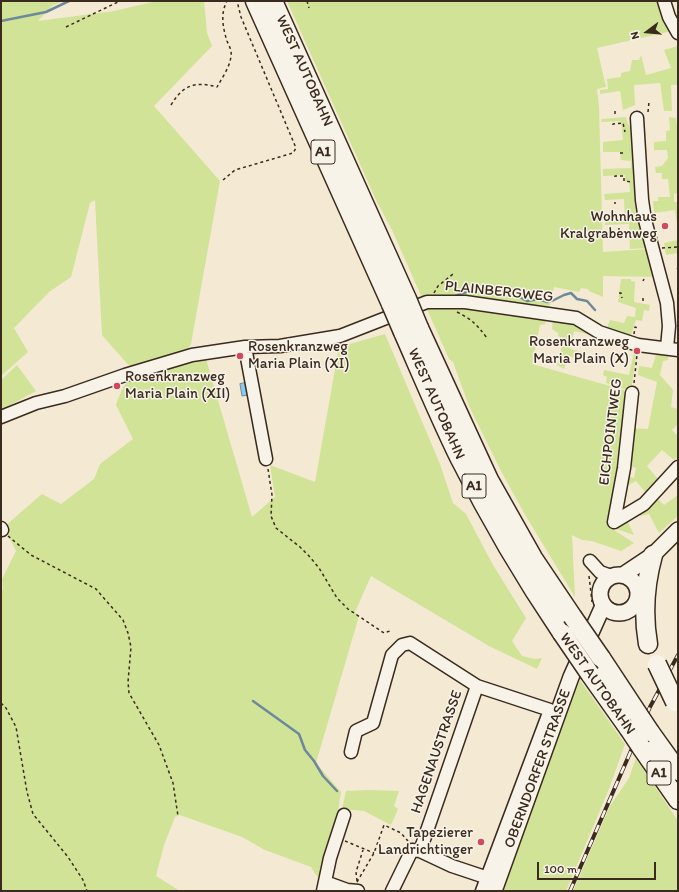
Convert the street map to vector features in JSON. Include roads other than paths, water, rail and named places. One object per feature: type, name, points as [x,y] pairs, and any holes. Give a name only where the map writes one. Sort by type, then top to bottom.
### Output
[{"type":"highway","name":"WEST AUTOBAHN","points":[[255,1],[399,302]]},
{"type":"highway","name":"WEST AUTOBAHN","points":[[273,1],[411,330],[456,450],[479,496],[520,568],[562,633],[678,800]]},
{"type":"highway","name":"WEST AUTOBAHN","points":[[411,330],[489,480],[533,558],[678,771]]},
{"type":"highway","points":[[648,644],[645,630],[645,610],[649,570],[653,555]]},
{"type":"highway","points":[[632,607],[636,622],[677,705]]},
{"type":"main road","points":[[623,578],[638,595],[637,600],[632,607],[622,613],[609,609],[600,601],[600,589],[602,584],[623,578],[653,555],[678,530]]},
{"type":"main road","name":"OBERNDORFER STRASSE","points":[[491,884],[570,681],[594,626],[609,609]]},
{"type":"street","points":[[664,1],[669,17],[678,33]]},
{"type":"street","points":[[637,118],[645,220],[667,305],[673,349]]},
{"type":"street","name":"PLAINBERGWEG","points":[[1,417],[36,403],[65,396],[125,375],[192,355],[245,347],[280,346],[340,336],[427,302],[465,302],[576,318],[599,332],[638,345],[673,349]]},
{"type":"street","points":[[245,347],[266,459]]},
{"type":"street","name":"EICHPOINTWEG","points":[[632,393],[624,468],[614,522],[644,504],[678,467]]},
{"type":"street","points":[[590,561],[600,572],[623,578]]},
{"type":"street","points":[[351,752],[356,731],[373,723],[392,656],[402,645],[410,643],[477,686]]},
{"type":"street","name":"OBERNDORFER STRASSE","points":[[477,686],[550,710],[491,884],[482,891]]},
{"type":"street","name":"HAGENAUSTRASSE","points":[[392,891],[416,851],[477,686]]},
{"type":"street","points":[[344,815],[330,858],[324,887],[347,890],[356,887]]},
{"type":"street","points":[[416,851],[491,884]]},
{"type":"water","points":[[245,383],[248,395],[242,396],[240,384]]},
{"type":"waterway","points":[[1,21],[46,12],[69,1]]},
{"type":"waterway","points":[[453,297],[469,291],[508,291],[527,301],[539,299],[547,302],[571,293],[577,299],[587,301],[595,310]]},
{"type":"waterway","points":[[253,701],[299,734],[305,750],[323,776],[337,791]]},
{"type":"railway","points":[[570,891],[650,707],[678,655]]},
{"type":"place","name":"Wohnhaus Kralgrabenweg","points":[[665,226]]},
{"type":"place","name":"Rosenkranzweg Maria Plain (X)","points":[[637,351]]},
{"type":"place","name":"Rosenkranzweg Maria Plain (XI)","points":[[240,356]]},
{"type":"place","name":"Rosenkranzweg Maria Plain (XII)","points":[[117,386]]},
{"type":"place","name":"Tapezierer Landrichtinger","points":[[481,842]]}]
